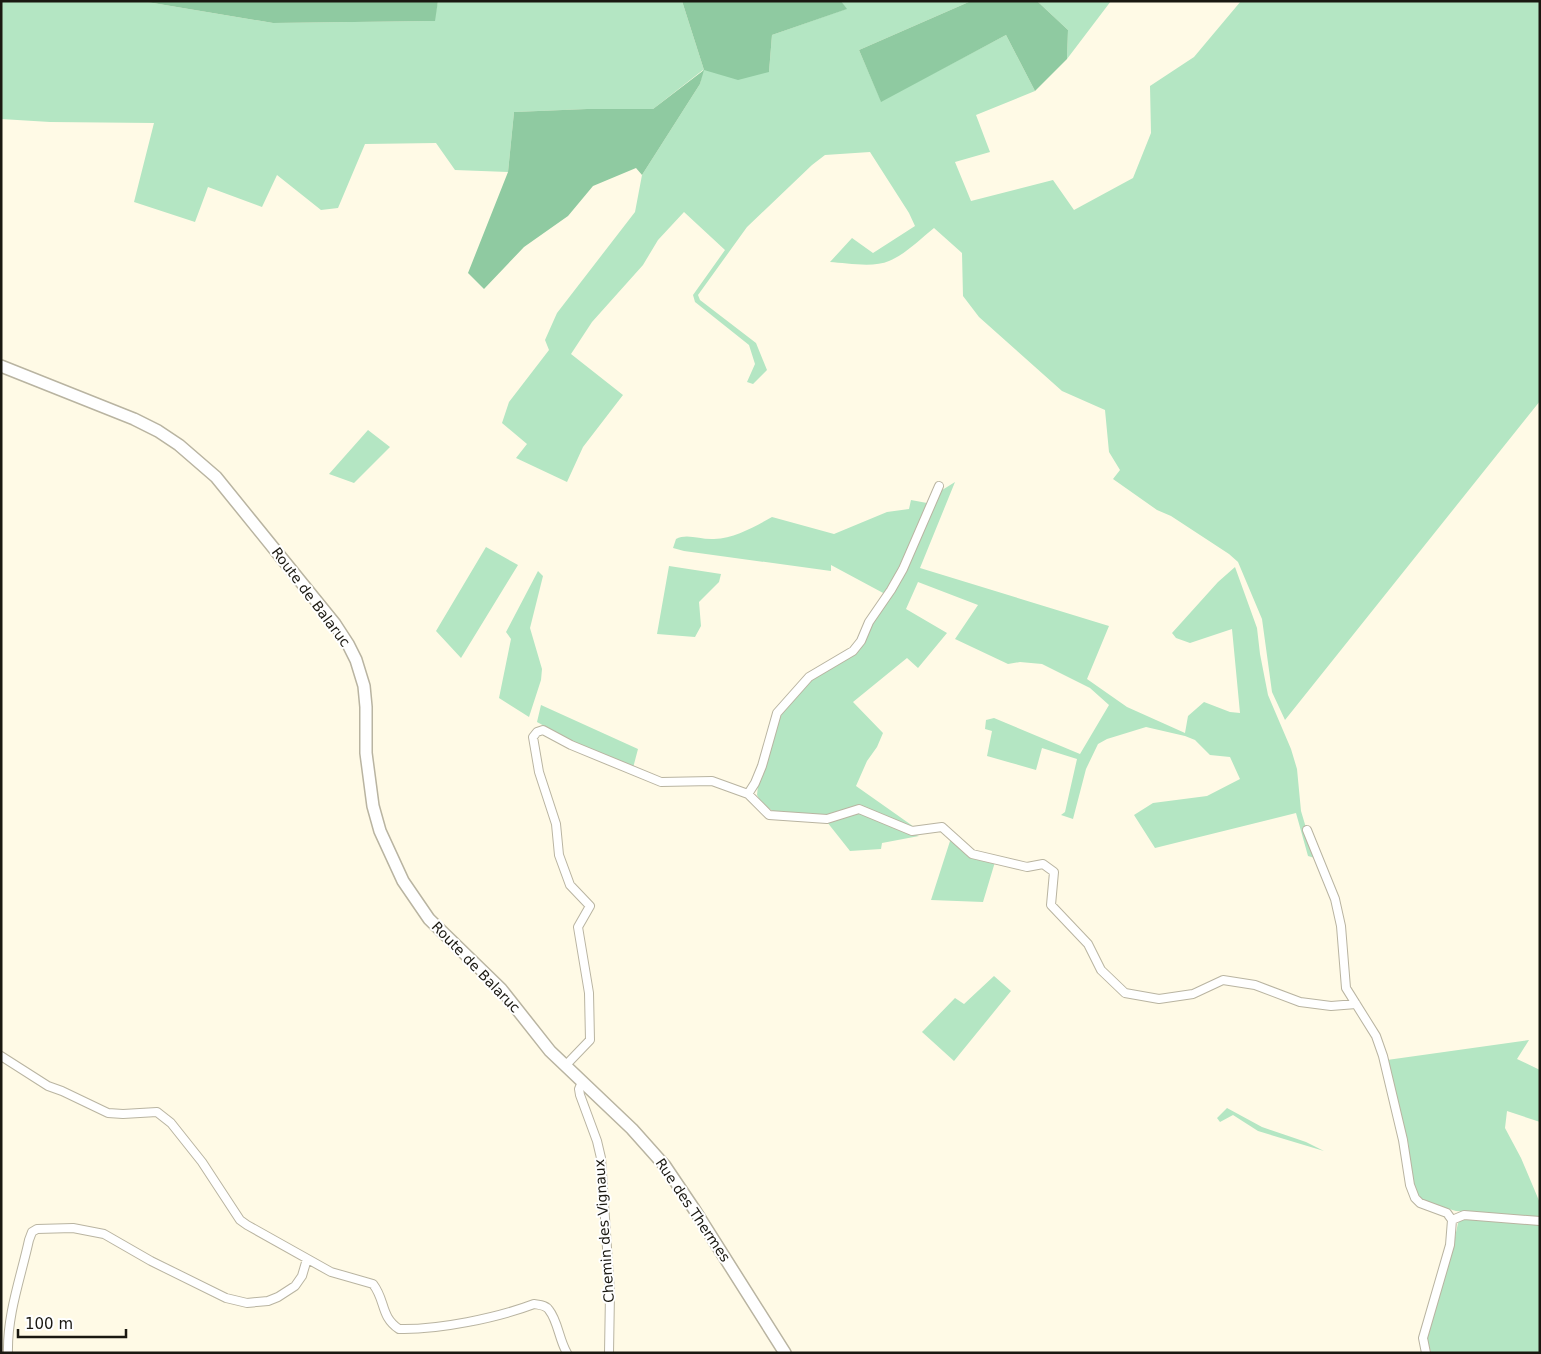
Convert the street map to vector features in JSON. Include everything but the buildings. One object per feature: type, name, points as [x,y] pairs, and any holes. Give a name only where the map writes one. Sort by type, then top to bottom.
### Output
[{"type":"main road","name":"Route de Balaruc","points":[[1,366],[158,431],[179,445],[216,477],[335,624],[356,660],[364,686],[366,753],[373,806],[380,830],[403,881],[429,920],[501,989],[550,1051],[582,1082]]},
{"type":"main road","name":"Rue des Thermes","points":[[582,1082],[632,1129],[665,1166],[785,1353]]},
{"type":"street","points":[[748,794],[762,766],[777,713],[809,677],[853,651],[861,642],[869,622],[903,569],[939,486]]},
{"type":"street","points":[[565,1066],[590,1040],[589,993],[578,927],[590,906],[570,885],[559,855],[556,824],[539,772],[533,737],[537,732],[543,730],[571,745],[660,782],[712,781],[748,794],[769,815],[827,819],[859,809],[912,831],[942,827],[972,854],[1027,867],[1043,864],[1054,872],[1051,905],[1088,944],[1101,970],[1125,993],[1159,1000],[1193,994],[1224,980],[1255,986],[1300,1002],[1331,1006],[1356,1004]]},
{"type":"street","points":[[1307,830],[1335,899],[1341,926],[1346,988],[1376,1036],[1383,1056],[1403,1140],[1410,1185],[1415,1198],[1420,1203],[1447,1214],[1452,1220],[1450,1245],[1422,1338],[1426,1353]]},
{"type":"street","points":[[1,1056],[48,1086],[108,1113],[157,1112],[171,1123],[202,1162],[240,1220],[331,1272],[372,1284],[382,1301],[387,1318],[399,1329],[434,1327],[494,1317],[534,1304],[541,1305],[550,1311],[567,1353]]},
{"type":"street","name":"Chemin des Vignaux","points":[[582,1082],[579,1089],[580,1095],[597,1141],[601,1158],[610,1294],[609,1353]]},
{"type":"street","points":[[1452,1220],[1464,1216],[1540,1221]]},
{"type":"street","points":[[8,1353],[15,1294],[29,1240],[32,1232],[37,1229],[73,1228],[104,1234],[151,1261],[226,1298],[247,1303],[268,1302],[295,1286],[302,1276],[307,1259]]},
{"type":"green space","points":[[1,1],[141,1],[273,23],[434,21],[438,1],[682,1],[704,70],[769,72],[772,35],[846,9],[841,1],[971,1],[859,50],[881,101],[1006,35],[1035,91],[976,115],[990,152],[955,162],[971,201],[1053,180],[1074,210],[1133,178],[1151,133],[1150,86],[1194,57],[1241,1],[1540,1],[1540,401],[1285,720],[1272,692],[1262,619],[1238,562],[1229,554],[1171,516],[1157,510],[1113,479],[1120,470],[1109,452],[1105,410],[1062,391],[979,317],[963,296],[962,253],[934,228],[913,246],[883,263],[830,262],[852,238],[873,253],[915,226],[909,213],[870,152],[825,155],[812,165],[747,227],[698,295],[700,300],[756,343],[767,370],[753,384],[747,382],[755,364],[749,345],[695,302],[693,295],[725,250],[684,212],[658,240],[643,265],[592,322],[571,354],[623,395],[583,447],[567,482],[516,458],[527,444],[502,423],[509,402],[549,350],[545,340],[557,313],[635,212],[642,175],[700,84],[703,70],[653,109],[514,112],[508,172],[455,170],[436,143],[365,144],[338,208],[321,210],[277,175],[262,207],[208,187],[195,222],[134,202],[154,123],[50,122],[1,119]]},
{"type":"green space","points":[[141,1],[438,1],[435,21],[273,23]]},
{"type":"green space","points":[[682,1],[841,1],[847,9],[772,35],[769,72],[738,80],[704,70]]},
{"type":"green space","points":[[971,1],[1037,1],[1068,30],[1067,59],[1035,91],[1006,35],[881,102],[859,50]]},
{"type":"green space","points":[[1037,1],[1111,1],[1067,59],[1068,30]]},
{"type":"green space","points":[[704,70],[700,84],[642,175],[636,168],[593,186],[568,216],[524,247],[484,289],[468,273],[508,172],[514,112],[653,109]]},
{"type":"green space","points":[[368,430],[390,447],[354,483],[329,474]]},
{"type":"green space","points":[[955,482],[920,568],[1109,626],[1087,679],[1127,707],[1185,733],[1188,716],[1204,702],[1230,712],[1240,713],[1232,629],[1190,643],[1176,638],[1172,633],[1218,582],[1235,567],[1257,628],[1268,695],[1291,749],[1297,769],[1301,811],[1315,858],[1308,856],[1296,813],[1155,848],[1134,815],[1153,803],[1207,796],[1240,779],[1230,757],[1210,755],[1195,740],[1146,727],[1107,739],[1098,744],[1086,769],[1073,819],[1061,815],[1065,812],[1077,759],[1042,748],[1036,770],[987,756],[992,731],[985,729],[986,720],[994,718],[1080,754],[1109,705],[1090,688],[1042,664],[1020,662],[1008,664],[955,639],[978,605],[918,582],[906,609],[947,633],[918,668],[907,658],[853,702],[883,733],[877,747],[867,761],[856,786],[917,829],[856,806],[826,817],[776,813],[762,804],[757,795],[758,785],[778,714],[809,681],[844,659],[894,592],[939,492]]},
{"type":"green space","points":[[911,500],[927,503],[899,569],[885,594],[831,565],[831,571],[673,548],[676,539],[680,537],[714,539],[729,537],[772,517],[834,534],[887,512],[909,509]]},
{"type":"green space","points":[[486,547],[518,565],[461,658],[436,631]]},
{"type":"green space","points":[[669,566],[721,574],[719,582],[699,602],[701,626],[695,637],[657,634]]},
{"type":"green space","points":[[538,571],[543,576],[530,628],[542,669],[541,680],[529,717],[499,698],[511,639],[506,632]]},
{"type":"green space","points":[[541,705],[638,749],[633,768],[586,749],[537,722]]},
{"type":"green space","points":[[860,812],[919,836],[882,843],[881,849],[850,851],[827,822]]},
{"type":"green space","points":[[951,838],[968,852],[995,862],[983,902],[931,900]]},
{"type":"green space","points":[[994,976],[1011,991],[954,1061],[922,1032],[955,998],[964,1004]]},
{"type":"green space","points":[[1529,1040],[1517,1059],[1540,1070],[1540,1122],[1507,1111],[1505,1128],[1521,1158],[1540,1203],[1540,1217],[1456,1211],[1422,1201],[1416,1194],[1412,1179],[1408,1142],[1387,1060]]},
{"type":"green space","points":[[1227,1108],[1262,1127],[1306,1142],[1324,1151],[1258,1131],[1233,1115],[1220,1122],[1217,1118]]},
{"type":"green space","points":[[1462,1219],[1540,1223],[1540,1353],[1431,1353],[1427,1338],[1458,1223]]}]
